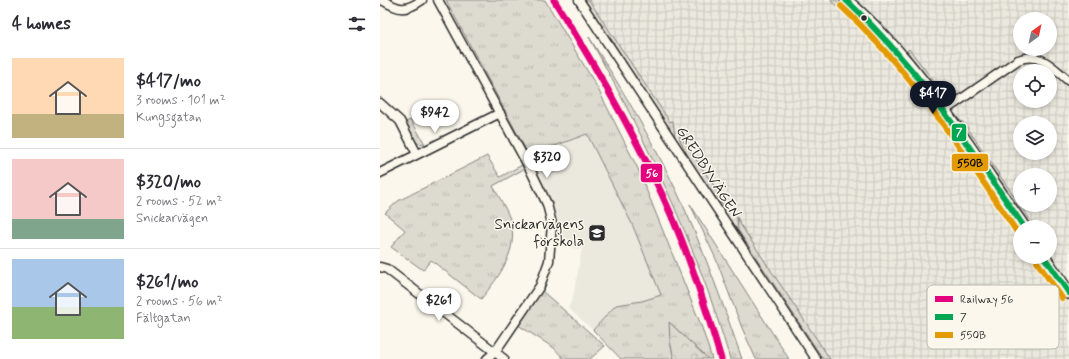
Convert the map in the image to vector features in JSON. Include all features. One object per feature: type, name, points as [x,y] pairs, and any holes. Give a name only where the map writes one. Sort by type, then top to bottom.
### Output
[{"type":"main road","points":[[846,0],[885,36],[908,61],[1019,220]]},
{"type":"main road","points":[[1049,264],[1069,293]]},
{"type":"street","points":[[382,0],[395,8],[403,9],[413,6],[422,0]]},
{"type":"street","points":[[438,0],[544,195],[550,214],[552,235],[549,261],[540,286],[495,352],[487,359]]},
{"type":"street","name":"GREDBYVÄGEN","points":[[579,0],[816,359]]},
{"type":"street","points":[[944,111],[1018,60],[1026,57],[1039,58],[1069,81]]},
{"type":"street","points":[[380,103],[400,121],[417,154]]},
{"type":"street","points":[[380,173],[500,113]]},
{"type":"street","points":[[380,267],[387,269],[504,359]]},
{"type":"shaded area","points":[[583,0],[1069,0],[1069,359],[823,359]]},
{"type":"shaded area","name":"Snickarvägens förskola","points":[[587,134],[632,224],[661,295],[642,301],[616,305],[593,330],[568,308],[573,297],[582,249],[572,248],[573,243],[557,242],[558,221],[534,165],[554,156],[552,147]]},
{"type":"green space","points":[[446,0],[545,0],[597,87],[638,169],[701,325],[712,359],[708,359],[670,323],[670,341],[674,359],[621,359],[593,330],[616,305],[642,301],[661,295],[632,224],[587,134],[552,147],[555,156],[534,165]]},
{"type":"green space","points":[[585,0],[589,0],[670,122],[673,121],[675,137]]},
{"type":"green space","points":[[830,0],[836,0],[866,27],[864,29]]},
{"type":"green space","points":[[589,37],[635,113],[677,192],[704,254],[742,359],[730,359],[717,316],[686,234],[631,115]]},
{"type":"green space","points":[[909,49],[943,93],[940,93],[910,55],[907,51]]},
{"type":"green space","points":[[898,62],[905,68],[946,125],[943,127],[899,67]]},
{"type":"green space","points":[[411,120],[425,144],[416,143],[405,122]]},
{"type":"green space","points":[[959,120],[964,123],[1013,195],[1013,200]]},
{"type":"green space","points":[[948,129],[993,194],[995,201],[947,130]]},
{"type":"green space","points":[[679,134],[727,205],[722,205],[703,181],[690,161]]},
{"type":"green space","points":[[487,156],[500,177],[522,165],[524,169],[493,186],[510,219],[512,241],[510,252],[501,272],[481,299],[431,260],[423,270],[391,247],[405,230],[385,213],[398,201]]},
{"type":"green space","points":[[690,204],[789,359],[756,359],[742,328],[716,259]]},
{"type":"green space","points":[[1021,212],[1025,212],[1030,220],[1026,220]]},
{"type":"green space","points":[[737,217],[740,224],[830,359],[823,359],[738,230]]},
{"type":"green space","points":[[542,291],[605,346],[590,359],[564,359],[554,348],[518,325]]},
{"type":"green space","points":[[669,322],[708,359],[674,359],[670,341]]},
{"type":"rail line","name":"56","points":[[554,0],[587,53],[647,162],[673,219],[693,270],[721,359]]},
{"type":"transit line","name":"7","points":[[846,0],[897,53],[920,80],[962,137],[1019,220]]},
{"type":"transit line","name":"550B","points":[[841,6],[891,58],[914,86],[956,143],[1013,226]]},
{"type":"transit line","name":"550B","points":[[1038,264],[1053,285]]},
{"type":"transit line","name":"7","points":[[1049,264],[1069,293]]},
{"type":"transit line","name":"550B","points":[[1059,294],[1062,298]]},
{"type":"place","name":"Snickarvägens förskola","points":[[597,233]]}]
